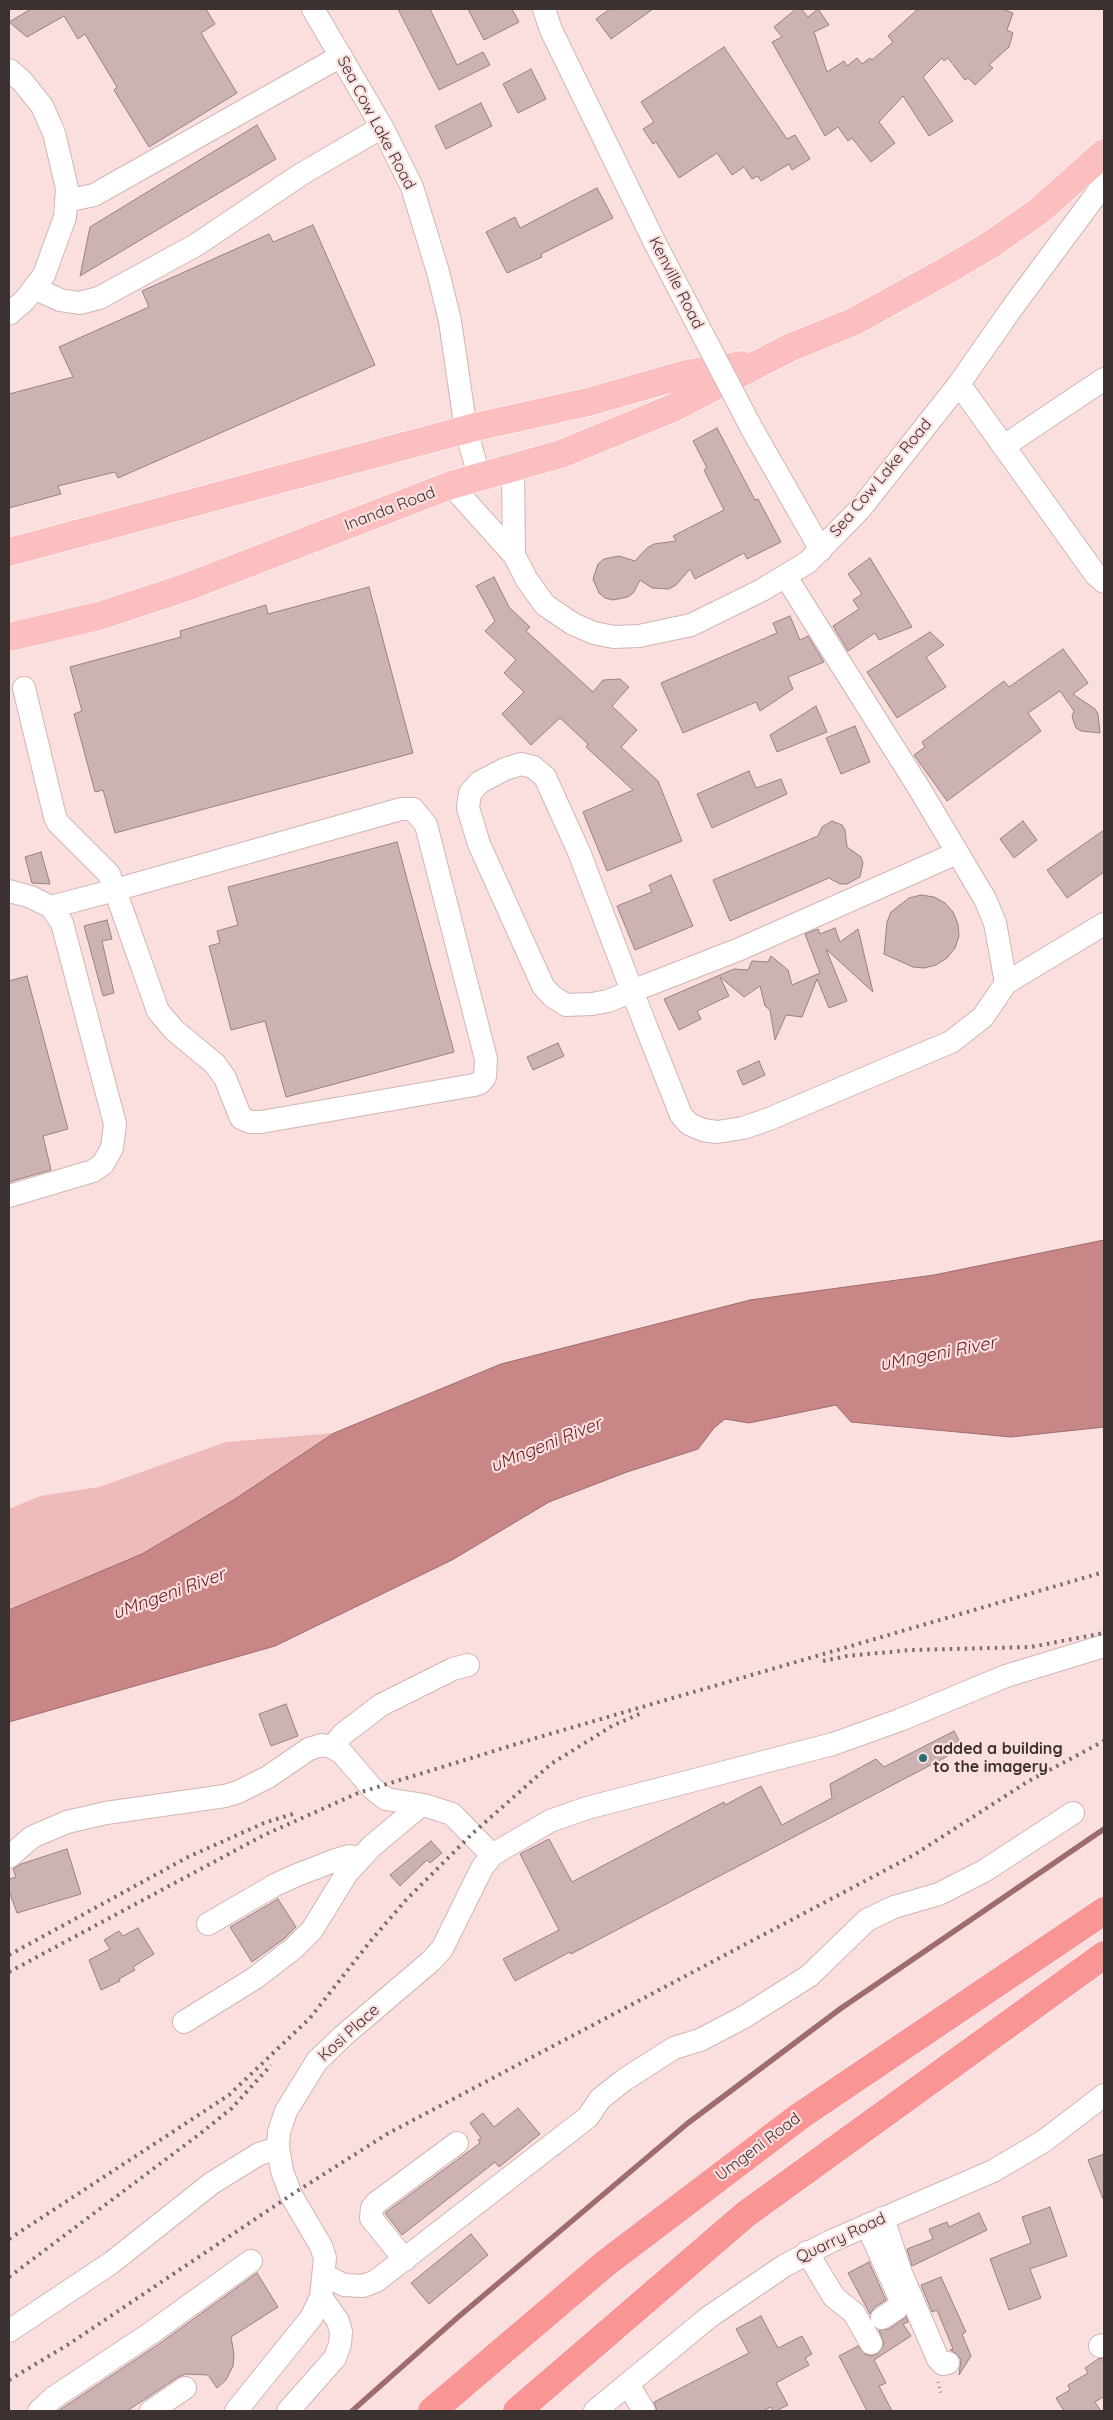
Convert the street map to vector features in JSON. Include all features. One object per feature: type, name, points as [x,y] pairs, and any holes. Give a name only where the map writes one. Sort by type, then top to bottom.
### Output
[{"type":"highway","name":"Umgeni Road","points":[[432,2411],[606,2263],[778,2132],[1104,1911]]},
{"type":"highway","points":[[517,2411],[746,2214],[1104,1955]]},
{"type":"main road","name":"Inanda Road","points":[[9,637],[99,616],[187,586],[451,485],[561,454],[674,408],[789,348],[853,322],[990,244],[1039,211],[1104,153]]},
{"type":"main road","name":"Inanda Road","points":[[9,552],[466,430],[588,402],[686,374],[763,362]]},
{"type":"street","name":"Sea Cow Lake Road","points":[[313,9],[382,127],[412,187],[426,228],[450,321],[466,430],[480,476]]},
{"type":"street","name":"Kenville Road","points":[[544,9],[552,30],[656,243],[752,429],[820,550]]},
{"type":"street","points":[[66,202],[94,195],[341,56]]},
{"type":"street","points":[[9,70],[22,81],[42,106],[54,133],[63,164],[67,188],[65,217],[55,250],[44,275],[25,300],[9,314]]},
{"type":"street","points":[[34,288],[60,300],[79,303],[100,298],[196,245],[300,175],[382,127]]},
{"type":"street","name":"Sea Cow Lake Road","points":[[451,485],[514,555],[527,580],[545,605],[573,624],[594,633],[614,637],[639,636],[691,625],[786,577],[820,550],[861,508],[959,384],[1012,308],[1104,184]]},
{"type":"street","points":[[1004,446],[1104,379]]},
{"type":"street","points":[[959,384],[1096,575],[1104,582]]},
{"type":"street","name":"Sea Cow Lake Road","points":[[513,469],[514,555]]},
{"type":"street","points":[[786,577],[919,788],[985,899],[995,923],[1006,983]]},
{"type":"street","points":[[24,688],[58,823],[109,874],[115,890],[158,1011],[174,1030],[215,1064],[225,1078],[238,1113],[244,1120],[255,1123],[464,1086],[480,1082],[485,1077],[486,1060],[426,825],[414,809],[401,809],[115,890],[51,907]]},
{"type":"street","points":[[957,853],[740,949],[632,991],[592,1004],[566,1005],[552,996],[542,986],[479,844],[468,808],[470,793],[480,782],[491,775],[521,764],[533,767],[545,777],[580,852],[632,991],[681,1115],[689,1124],[703,1130],[717,1132],[743,1128],[769,1120],[951,1042],[983,1016],[1006,983],[1104,924]]},
{"type":"street","points":[[9,891],[31,897],[51,907],[62,923],[115,1124],[112,1148],[103,1164],[93,1171],[9,1196]]},
{"type":"street","name":"Kosi Place","points":[[236,2411],[311,2318],[321,2298],[325,2258],[321,2246],[291,2195],[282,2171],[278,2148],[279,2132],[286,2111],[317,2061],[343,2036],[431,1961],[442,1949],[482,1868],[492,1855],[550,1821],[587,1808],[833,1744],[900,1720],[1006,1676],[1104,1646]]},
{"type":"street","points":[[332,1747],[343,1734],[381,1705],[452,1669],[468,1665]]},
{"type":"street","points":[[9,1857],[32,1837],[68,1822],[106,1813],[225,1796],[255,1785],[309,1749],[322,1745],[332,1747],[342,1753],[372,1788],[386,1799],[421,1805],[452,1814],[492,1855]]},
{"type":"street","points":[[184,2022],[255,1978],[294,1948],[312,1930],[347,1873],[361,1858],[421,1805]]},
{"type":"street","points":[[324,2275],[344,2285],[363,2286],[376,2280],[405,2260],[588,2117],[600,2099],[624,2080],[674,2048],[700,2040],[744,2017],[809,1976],[867,1920],[894,1908],[939,1894],[984,1871],[1073,1813]]},
{"type":"street","points":[[208,1924],[275,1885],[297,1875],[342,1858],[361,1858]]},
{"type":"street","name":"Quarry Road","points":[[598,2410],[709,2317],[807,2252],[875,2221],[963,2185],[1020,2157],[1104,2095]]},
{"type":"street","points":[[405,2260],[371,2218],[372,2208],[457,2143]]},
{"type":"street","points":[[9,2331],[111,2263],[212,2183],[259,2154],[278,2148]]},
{"type":"street","points":[[875,2221],[900,2302],[896,2309],[882,2318]]},
{"type":"street","points":[[875,2221],[901,2272],[938,2359],[943,2364],[948,2363]]},
{"type":"street","points":[[807,2252],[834,2297],[854,2313],[871,2343]]},
{"type":"street","points":[[39,2411],[54,2398],[151,2333],[251,2261]]},
{"type":"street","points":[[288,2411],[335,2358],[340,2344],[341,2332],[338,2321],[321,2298]]},
{"type":"street","points":[[628,2384],[644,2411]]},
{"type":"street","points":[[151,2411],[185,2388]]},
{"type":"shaded area","points":[[334,1433],[235,1499],[142,1554],[9,1610],[9,1509],[40,1496],[99,1487],[226,1442]]},
{"type":"water","name":"uMngeni River","points":[[1104,1240],[1104,1427],[1011,1437],[851,1422],[836,1405],[749,1423],[725,1419],[714,1428],[698,1449],[627,1472],[549,1502],[452,1560],[275,1646],[9,1722],[9,1610],[142,1554],[235,1499],[334,1433],[501,1364],[750,1300],[934,1275]]},
{"type":"building","points":[[31,9],[206,9],[215,24],[201,33],[237,93],[149,147],[114,90],[117,87],[85,34],[78,39],[64,16],[27,37],[9,22]]},
{"type":"building","points":[[398,9],[430,9],[457,65],[483,52],[490,65],[439,90]]},
{"type":"building","points":[[468,9],[512,9],[519,22],[484,40]]},
{"type":"building","points":[[610,9],[653,9],[611,39],[596,19]]},
{"type":"building","points":[[796,9],[801,9],[808,17],[818,9],[829,25],[814,32],[827,72],[844,61],[847,66],[857,58],[862,64],[870,58],[872,60],[893,42],[888,36],[918,9],[1002,9],[1013,13],[1007,30],[1013,33],[1009,47],[989,65],[993,68],[975,85],[968,78],[965,80],[948,58],[944,61],[942,58],[923,77],[953,121],[929,136],[903,96],[879,122],[895,143],[871,162],[852,138],[848,141],[838,127],[825,136],[772,42],[782,37],[774,27]]},
{"type":"building","points":[[724,47],[787,139],[795,135],[810,159],[792,170],[789,164],[761,181],[758,176],[752,179],[744,167],[732,175],[717,153],[679,178],[656,142],[653,144],[643,129],[654,122],[641,102]]},
{"type":"building","points":[[531,69],[546,99],[518,113],[503,84]]},
{"type":"building","points":[[481,103],[492,126],[446,149],[435,126]]},
{"type":"building","points":[[257,125],[276,159],[80,276],[90,227]]},
{"type":"building","points":[[597,188],[613,218],[541,254],[542,257],[507,273],[486,232],[515,217],[520,228]]},
{"type":"building","points":[[313,225],[375,365],[118,478],[115,472],[58,486],[61,494],[9,508],[9,394],[73,377],[59,347],[149,307],[142,291],[269,234],[273,242]]},
{"type":"building","points":[[717,428],[755,500],[758,499],[781,542],[747,559],[744,553],[695,579],[690,569],[676,585],[669,589],[652,588],[640,580],[634,592],[628,597],[613,600],[605,598],[599,593],[593,579],[598,564],[604,559],[619,556],[635,561],[647,548],[654,544],[676,541],[673,536],[724,510],[704,470],[707,468],[693,441]]},
{"type":"building","points":[[870,558],[912,627],[879,640],[875,633],[848,651],[833,626],[859,609],[853,600],[862,594],[848,574]]},
{"type":"building","points":[[494,577],[509,607],[530,627],[526,631],[593,692],[603,680],[620,679],[629,687],[612,706],[637,730],[621,747],[658,781],[682,841],[607,871],[583,812],[633,790],[586,747],[588,744],[560,718],[531,745],[502,714],[524,692],[504,673],[516,660],[485,631],[495,621],[476,586]]},
{"type":"building","points":[[369,587],[413,753],[115,833],[103,790],[95,792],[74,714],[82,711],[70,667],[181,637],[180,631],[266,605],[268,614]]},
{"type":"building","points":[[790,616],[800,640],[808,636],[824,662],[788,677],[793,689],[760,711],[756,702],[683,733],[661,683],[777,633],[773,623]]},
{"type":"building","points":[[930,632],[944,645],[926,657],[946,687],[897,718],[867,672]]},
{"type":"building","points":[[1063,649],[1088,683],[1073,694],[1095,709],[1098,714],[1100,733],[1081,731],[1076,728],[1072,717],[1074,711],[1060,691],[1028,713],[1041,731],[947,801],[914,755],[925,747],[922,742],[1004,681],[1009,687]]},
{"type":"building","points":[[816,706],[827,732],[777,752],[770,735]]},
{"type":"building","points":[[855,726],[870,762],[841,774],[826,738]]},
{"type":"building","points":[[749,771],[756,788],[781,779],[787,794],[712,828],[697,794]]},
{"type":"building","points":[[832,821],[842,825],[845,830],[847,847],[861,857],[863,863],[860,877],[847,884],[840,884],[829,878],[730,921],[713,880],[818,836],[822,827]]},
{"type":"building","points":[[1023,821],[1037,840],[1014,858],[1000,839]]},
{"type":"building","points":[[1104,830],[1104,872],[1067,898],[1047,870]]},
{"type":"building","points":[[397,842],[454,1052],[286,1097],[265,1021],[231,1030],[209,946],[220,943],[217,931],[238,925],[228,887]]},
{"type":"building","points":[[41,852],[50,884],[32,883],[25,857]]},
{"type":"building","points":[[671,875],[693,926],[635,950],[617,906],[652,892],[649,885]]},
{"type":"building","points":[[921,895],[934,897],[945,903],[953,912],[958,924],[959,936],[955,948],[947,958],[936,965],[924,968],[913,967],[884,954],[887,922],[891,912],[909,898]]},
{"type":"building","points":[[107,920],[112,939],[102,941],[114,993],[103,996],[84,926]]},
{"type":"building","points":[[835,928],[840,942],[858,929],[873,992],[826,949],[847,1001],[829,1008],[817,979],[802,1017],[786,1015],[775,1040],[770,1010],[765,1006],[760,986],[744,997],[720,977],[729,996],[697,1011],[701,1019],[679,1030],[664,999],[734,969],[748,970],[752,961],[768,962],[771,956],[788,970],[792,985],[820,973],[805,934],[818,929],[820,934]]},
{"type":"building","points":[[27,976],[68,1129],[43,1136],[51,1170],[9,1182],[9,981]]},
{"type":"building","points":[[558,1043],[564,1056],[533,1070],[527,1057]]},
{"type":"building","points":[[759,1061],[765,1075],[743,1085],[737,1071]]},
{"type":"building","points":[[286,1704],[298,1736],[271,1746],[259,1714]]},
{"type":"building","points":[[954,1731],[963,1748],[571,1954],[570,1952],[515,1981],[503,1959],[559,1930],[520,1854],[549,1839],[572,1882],[724,1802],[725,1805],[761,1786],[782,1825],[832,1798],[830,1784],[876,1759],[884,1767]]},
{"type":"building","points":[[431,1841],[442,1853],[430,1863],[427,1860],[400,1886],[390,1875]]},
{"type":"building","points":[[67,1849],[81,1894],[17,1913],[9,1891],[9,1879],[16,1877],[13,1869],[21,1864]]},
{"type":"building","points":[[278,1899],[296,1927],[285,1938],[252,1962],[230,1927]]},
{"type":"building","points":[[138,1928],[154,1954],[133,1967],[135,1970],[119,1979],[120,1981],[101,1990],[89,1960],[110,1949],[104,1940],[119,1931],[123,1936]]},
{"type":"building","points":[[518,2108],[540,2134],[499,2167],[495,2162],[402,2235],[385,2213],[480,2143],[478,2140],[481,2138],[470,2123],[483,2113],[494,2127]]},
{"type":"building","points":[[1104,2154],[1104,2199],[1103,2199],[1088,2160]]},
{"type":"building","points":[[1050,2207],[1067,2256],[1030,2269],[1041,2298],[1009,2310],[990,2259],[1031,2243],[1022,2217]]},
{"type":"building","points":[[979,2213],[987,2230],[912,2266],[907,2249],[933,2239],[929,2229],[947,2222],[949,2227]]},
{"type":"building","points":[[471,2234],[488,2255],[429,2304],[411,2283]]},
{"type":"building","points":[[869,2262],[886,2300],[875,2307],[870,2314],[848,2273]]},
{"type":"building","points":[[257,2273],[278,2307],[231,2337],[234,2354],[233,2366],[226,2380],[217,2388],[208,2375],[186,2374],[178,2377],[127,2411],[58,2411],[159,2344]]},
{"type":"building","points":[[941,2277],[966,2332],[962,2334],[971,2356],[959,2375],[961,2360],[957,2354],[950,2350],[953,2349],[937,2310],[932,2312],[921,2285]]},
{"type":"building","points":[[761,2316],[778,2348],[802,2336],[812,2354],[805,2358],[809,2365],[776,2383],[788,2405],[776,2411],[773,2411],[771,2407],[762,2411],[657,2411],[654,2402],[749,2353],[736,2329]]},
{"type":"building","points":[[906,2317],[908,2322],[903,2324],[911,2336],[874,2360],[886,2383],[879,2386],[892,2411],[867,2411],[839,2356],[858,2346],[865,2354],[871,2356],[878,2354],[884,2344],[879,2330],[889,2329]]},
{"type":"building","points":[[1104,2358],[1104,2398],[1095,2402],[1101,2411],[1064,2411],[1056,2398],[1070,2390],[1068,2385],[1088,2373],[1085,2368],[1098,2359]]},
{"type":"waterway","points":[[352,2411],[457,2318],[688,2123],[840,2009],[1104,1829]]},
{"type":"railway","points":[[9,1972],[264,1835],[358,1793],[536,1738],[1104,1572]]},
{"type":"railway","points":[[823,1661],[847,1656],[910,1650],[1031,1647],[1104,1633]]},
{"type":"railway","points":[[9,2239],[229,2095],[310,2018],[373,1938],[406,1900],[473,1833],[551,1764],[612,1726],[644,1712]]},
{"type":"railway","points":[[9,2380],[69,2344],[291,2195],[387,2134],[914,1855],[1027,1782],[1104,1741]]},
{"type":"railway","points":[[9,1955],[188,1857],[264,1823],[296,1813]]},
{"type":"railway","points":[[9,2277],[232,2108],[271,2065]]},
{"type":"place","name":"added a building to the imagery","points":[[923,1758]]}]
